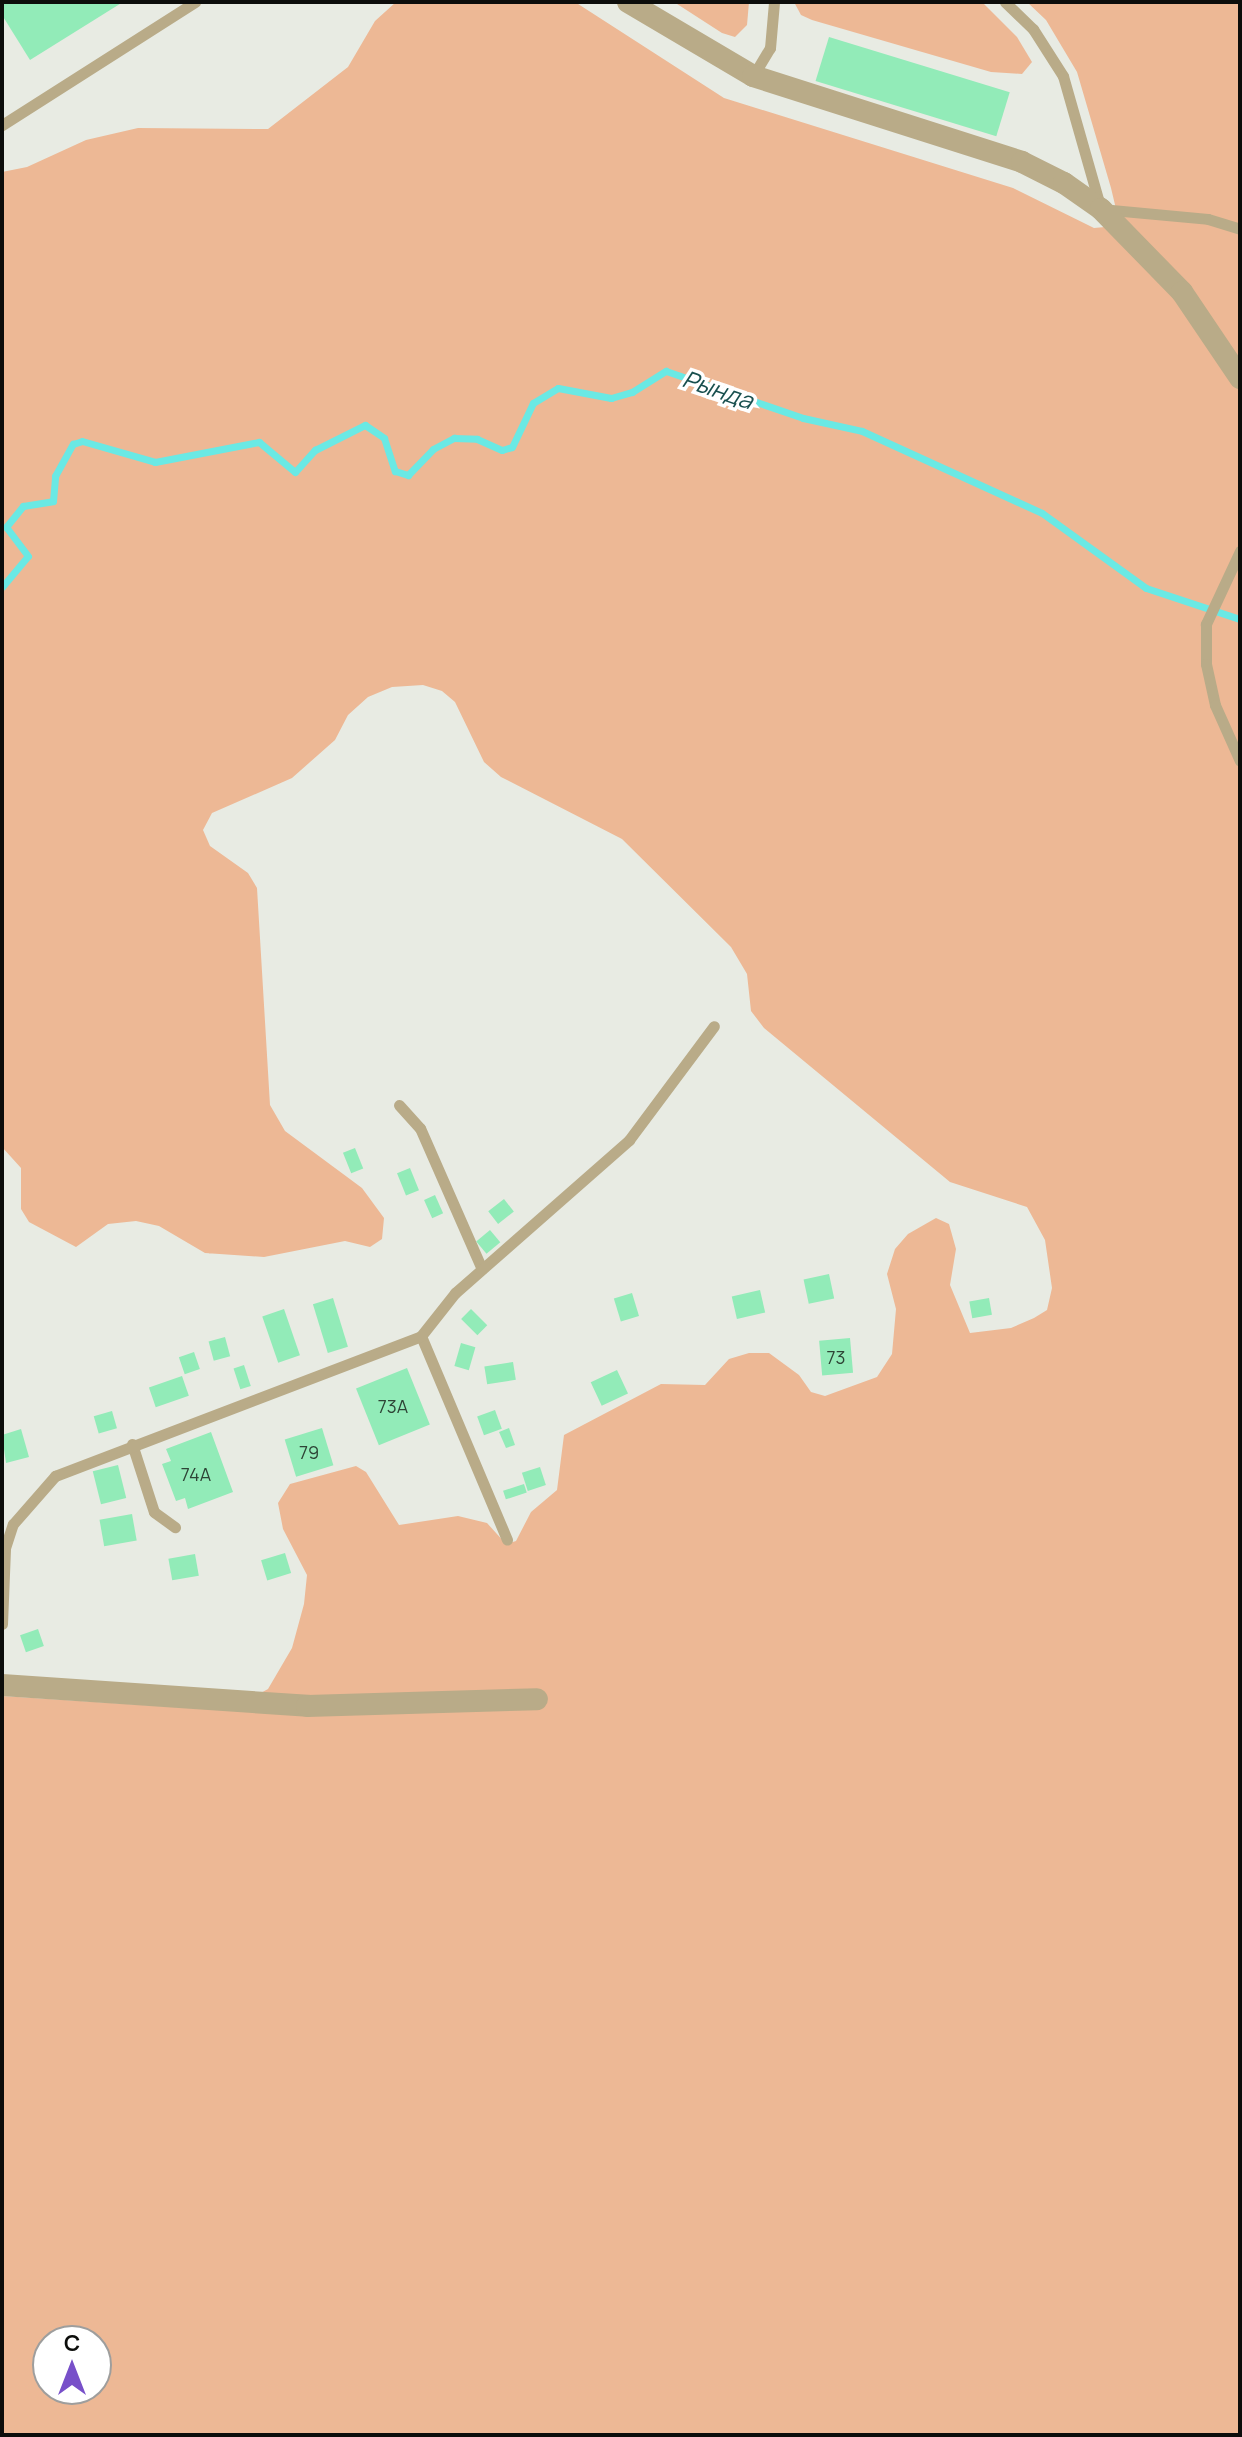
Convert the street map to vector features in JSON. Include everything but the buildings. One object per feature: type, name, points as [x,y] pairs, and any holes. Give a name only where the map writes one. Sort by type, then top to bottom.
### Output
[{"type":"street","points":[[628,2],[753,76],[1022,162],[1101,209],[1182,292],[1240,378]]},
{"type":"street","points":[[2,1685],[307,1706],[537,1699]]},
{"type":"lane","points":[[2,125],[195,2]]},
{"type":"lane","points":[[753,76],[770,48],[774,2]]},
{"type":"lane","points":[[1005,2],[1033,29],[1063,76],[1101,209],[1208,219],[1240,229]]},
{"type":"lane","points":[[1240,551],[1214,598],[1206,624],[1206,664],[1215,705],[1240,761]]},
{"type":"lane","points":[[2,1624],[5,1548],[21,1511],[55,1476],[421,1336],[482,1269],[629,1140],[714,1026]]},
{"type":"lane","points":[[399,1105],[420,1128],[482,1269]]},
{"type":"lane","points":[[421,1336],[507,1540]]},
{"type":"lane","points":[[132,1444],[154,1512],[175,1527]]},
{"type":"shaded area","points":[[396,2],[575,2],[724,98],[1013,188],[1094,228],[1105,227],[1116,209],[1077,72],[1046,20],[1027,2],[1240,2],[1240,2435],[2,2435],[2,1696],[221,1710],[239,1705],[268,1689],[292,1648],[304,1604],[307,1575],[283,1529],[278,1503],[290,1484],[356,1466],[366,1472],[399,1525],[458,1516],[487,1523],[506,1544],[516,1541],[531,1512],[557,1490],[564,1435],[661,1384],[705,1385],[729,1359],[749,1353],[769,1353],[799,1375],[811,1392],[825,1396],[877,1377],[892,1354],[896,1309],[887,1274],[895,1249],[908,1234],[936,1218],[949,1224],[956,1249],[950,1285],[970,1333],[1011,1328],[1034,1318],[1047,1310],[1052,1288],[1045,1240],[1027,1207],[950,1182],[764,1028],[751,1011],[747,974],[731,947],[622,839],[501,777],[484,762],[455,702],[442,691],[423,685],[392,687],[368,697],[348,715],[335,740],[292,778],[212,813],[203,830],[210,846],[248,873],[257,888],[270,1105],[285,1131],[362,1188],[384,1218],[382,1239],[370,1247],[345,1241],[264,1257],[205,1253],[159,1226],[136,1221],[108,1224],[76,1247],[29,1222],[21,1209],[21,1168],[2,1147],[2,172],[27,167],[86,140],[138,128],[268,129],[348,67],[375,21]]},
{"type":"shaded area","points":[[674,2],[749,2],[747,25],[735,37],[722,33]]},
{"type":"shaded area","points":[[794,2],[982,2],[1017,37],[1032,62],[1022,74],[991,72],[812,20],[801,15]]},
{"type":"waterway","name":"Рында","points":[[2,587],[28,556],[6,527],[23,506],[53,501],[55,476],[73,444],[82,441],[155,462],[259,442],[295,472],[315,450],[365,425],[384,438],[395,471],[408,475],[433,449],[454,438],[477,439],[502,450],[512,447],[533,403],[558,388],[611,398],[632,392],[666,371],[803,418],[862,431],[1042,513],[1146,588],[1240,619]]}]
